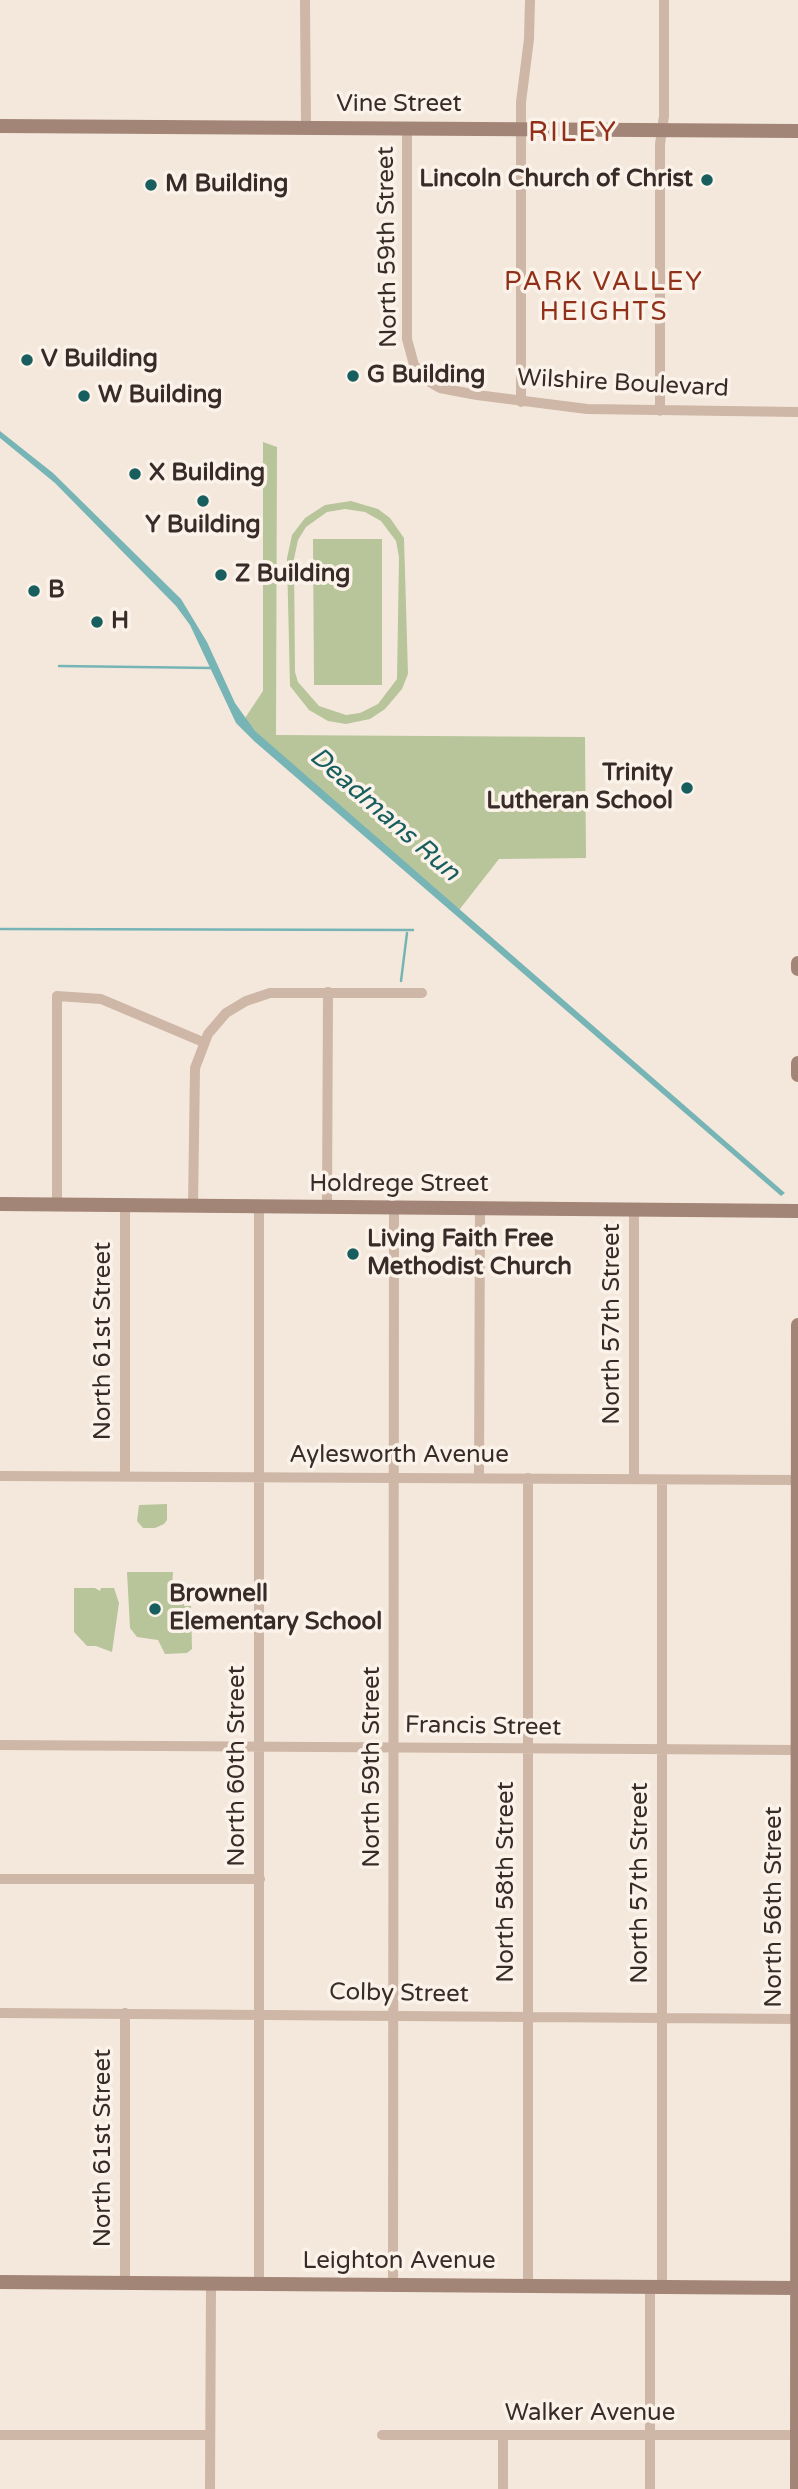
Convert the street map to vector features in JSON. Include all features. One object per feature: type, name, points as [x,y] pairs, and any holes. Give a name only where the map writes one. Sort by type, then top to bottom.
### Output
[{"type":"main road","name":"Vine Street","points":[[0,125],[798,131]]},
{"type":"main road","points":[[798,963],[798,969]]},
{"type":"main road","points":[[798,1063],[798,1075]]},
{"type":"main road","name":"Holdrege Street","points":[[0,1204],[798,1211]]},
{"type":"main road","name":"North 56th Street","points":[[797,2489],[798,1325]]},
{"type":"main road","name":"Leighton Avenue","points":[[0,2282],[798,2288]]},
{"type":"street","points":[[305,0],[306,128]]},
{"type":"street","points":[[521,402],[521,129],[530,0]]},
{"type":"street","points":[[660,411],[664,0]]},
{"type":"street","name":"North 59th Street","points":[[407,128],[407,340],[414,365]]},
{"type":"street","name":"Wilshire Boulevard","points":[[414,365],[428,382],[440,388],[521,402],[587,409],[798,412]]},
{"type":"street","points":[[193,1206],[194,1082],[203,1042],[226,1013],[252,998],[279,992],[422,993]]},
{"type":"street","points":[[327,1207],[328,992]]},
{"type":"street","points":[[57,1205],[57,996],[101,999],[203,1042]]},
{"type":"street","name":"North 61st Street","points":[[125,1205],[125,1476]]},
{"type":"street","name":"North 60th Street","points":[[259,1206],[259,2284]]},
{"type":"street","name":"North 59th Street","points":[[393,2285],[394,1208]]},
{"type":"street","points":[[479,1478],[480,1208]]},
{"type":"street","name":"North 57th Street","points":[[634,1210],[634,1479]]},
{"type":"street","name":"Aylesworth Avenue","points":[[0,1476],[797,1480]]},
{"type":"street","name":"North 58th Street","points":[[527,1478],[527,2286]]},
{"type":"street","name":"North 57th Street","points":[[650,2489],[662,2018],[662,1480]]},
{"type":"street","name":"Francis Street","points":[[0,1745],[797,1750]]},
{"type":"street","points":[[0,1878],[260,1879]]},
{"type":"street","name":"Colby Street","points":[[0,2013],[797,2019]]},
{"type":"street","name":"North 61st Street","points":[[125,2013],[125,2283]]},
{"type":"street","points":[[210,2489],[211,2284]]},
{"type":"street","points":[[0,2435],[210,2435]]},
{"type":"street","name":"Walker Avenue","points":[[382,2435],[798,2435]]},
{"type":"street","points":[[503,2435],[503,2489]]},
{"type":"green space","points":[[263,442],[277,447],[276,735],[585,737],[586,858],[499,859],[456,914],[241,724],[263,691]]},
{"type":"green space","points":[[351,501],[378,509],[390,518],[404,538],[408,674],[402,689],[385,709],[370,719],[346,724],[328,721],[309,710],[290,686],[287,558],[292,535],[305,518],[325,505]],"holes":[[[345,509],[365,512],[381,521],[396,541],[399,557],[397,679],[378,704],[360,713],[346,715],[319,706],[298,682],[295,672],[294,559],[298,540],[306,527],[327,512]]]},
{"type":"green space","points":[[313,539],[382,539],[382,685],[314,685]]},
{"type":"green space","points":[[167,1504],[167,1520],[164,1524],[155,1528],[143,1528],[137,1521],[139,1505]]},
{"type":"green space","points":[[127,1572],[173,1572],[172,1587],[184,1594],[184,1606],[191,1606],[192,1649],[187,1653],[165,1654],[158,1640],[137,1637],[130,1628]]},
{"type":"green space","points":[[74,1588],[95,1588],[100,1591],[101,1588],[114,1588],[119,1603],[112,1652],[96,1646],[87,1646],[74,1632]]},
{"type":"water","points":[[0,431],[53,473],[181,599],[207,642],[235,703],[255,731],[785,1193],[781,1196],[254,741],[236,723],[190,625],[176,606],[55,483],[0,438]]},
{"type":"waterway","points":[[59,666],[213,668]]},
{"type":"waterway","points":[[0,929],[413,930]]},
{"type":"waterway","points":[[401,981],[407,933]]},
{"type":"place","name":"Lincoln Church of Christ","points":[[707,180]]},
{"type":"place","name":"M Building","points":[[151,185]]},
{"type":"place","name":"V Building","points":[[27,360]]},
{"type":"place","name":"G Building","points":[[353,376]]},
{"type":"place","name":"W Building","points":[[84,396]]},
{"type":"place","name":"X Building","points":[[135,474]]},
{"type":"place","name":"Y Building","points":[[203,501]]},
{"type":"place","name":"Z Building","points":[[221,575]]},
{"type":"place","name":"B","points":[[34,591]]},
{"type":"place","name":"H","points":[[97,622]]},
{"type":"place","name":"Trinity Lutheran School","points":[[687,788]]},
{"type":"place","name":"Living Faith Free Methodist Church","points":[[353,1254]]},
{"type":"place","name":"Brownell Elementary School","points":[[155,1609]]},
{"type":"district","name":"RILEY","points":[[573,134]]},
{"type":"district","name":"PARK VALLEY HEIGHTS","points":[[604,298]]},
{"type":"water label","name":"Deadmans Run","points":[[384,815]]}]
